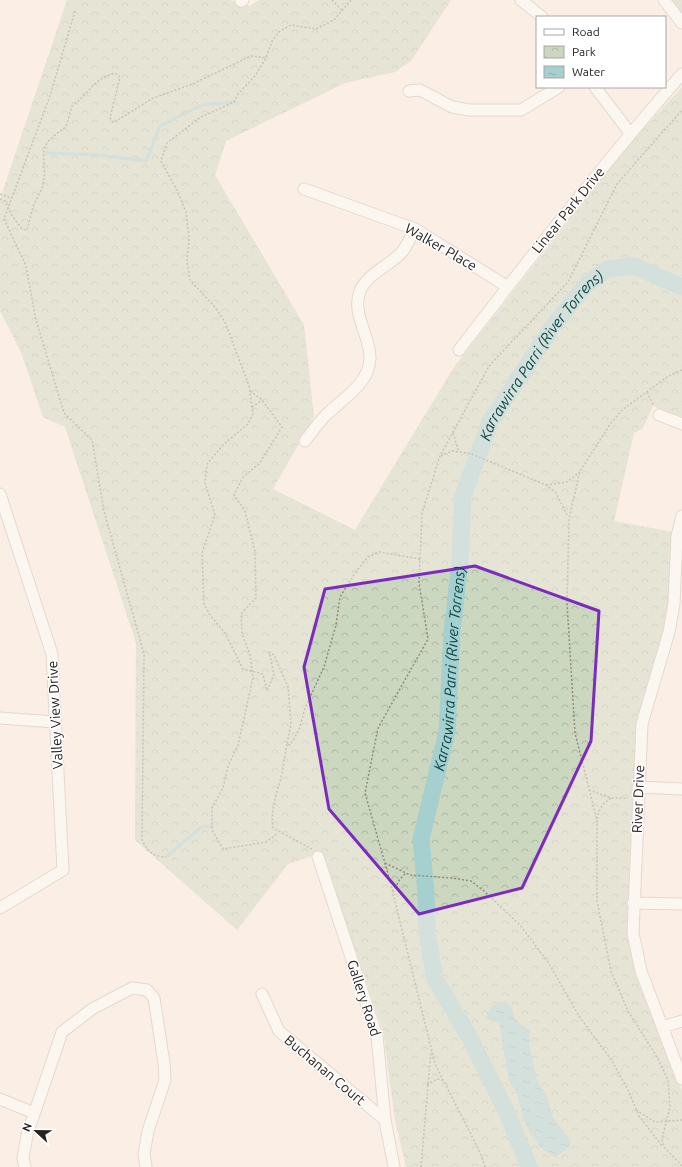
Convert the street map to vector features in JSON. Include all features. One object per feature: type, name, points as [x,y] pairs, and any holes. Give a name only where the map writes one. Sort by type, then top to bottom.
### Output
[{"type":"street","points":[[521,0],[541,16]]},
{"type":"street","points":[[664,0],[682,23]]},
{"type":"street","name":"Linear Park Drive","points":[[459,350],[630,133],[682,74]]},
{"type":"street","points":[[409,91],[420,90],[452,107],[469,110],[521,110],[557,88]]},
{"type":"street","points":[[596,88],[630,133]]},
{"type":"street","name":"Walker Place","points":[[304,189],[415,229],[508,287]]},
{"type":"street","points":[[305,441],[324,417],[362,380],[370,358],[358,309],[358,297],[365,283],[402,252],[415,229]]},
{"type":"street","points":[[659,415],[682,424]]},
{"type":"street","name":"Valley View Drive","points":[[0,494],[52,654],[63,870],[0,908]]},
{"type":"street","name":"River Drive","points":[[682,516],[677,536],[678,604],[642,724],[633,933],[637,957],[682,1079]]},
{"type":"street","points":[[0,718],[55,722]]},
{"type":"street","points":[[638,792],[682,789]]},
{"type":"street","name":"Gallery Road","points":[[318,857],[377,1036],[384,1120],[394,1167]]},
{"type":"street","points":[[634,904],[682,904]]},
{"type":"street","points":[[25,1167],[23,1158],[27,1135],[62,1032],[92,1009],[132,988],[147,990],[154,998],[164,1063],[165,1080],[148,1131],[144,1154],[146,1167]]},
{"type":"street","name":"Buchanan Court","points":[[262,994],[279,1031],[384,1120]]},
{"type":"street","points":[[662,1027],[682,1021]]},
{"type":"street","points":[[0,1099],[34,1113]]},
{"type":"path","points":[[332,0],[342,11]]},
{"type":"path","points":[[318,857],[315,852],[303,844],[273,828],[272,820],[291,724],[288,687],[274,655],[269,652],[274,674],[267,691],[263,674],[242,669],[225,633],[210,615],[204,604],[201,578],[202,553],[215,515],[205,483],[207,464],[223,445],[248,424],[253,414],[250,390],[225,322],[214,306],[190,280],[187,261],[189,238],[186,212],[178,192],[162,161],[167,143],[201,117],[234,102],[238,94],[255,76],[266,58],[272,41],[280,31],[292,25],[316,29],[334,20],[352,0]]},
{"type":"path","points":[[75,11],[50,96],[4,219],[26,266],[36,320],[64,413],[92,440],[104,511],[144,654],[142,840],[147,852],[156,856],[166,857]]},
{"type":"path","points":[[0,199],[5,201],[22,229],[27,230],[34,203],[42,188],[45,173],[42,159],[45,145],[56,133],[66,127],[72,106],[81,99],[102,77],[115,73],[120,78],[110,118],[113,123],[153,98],[190,85],[250,56],[266,58]]},
{"type":"path","points":[[485,1167],[480,1152],[435,1064],[393,892],[365,793],[378,728],[428,639],[419,583],[422,513],[440,456],[489,366],[568,282],[617,184],[682,110]]},
{"type":"path","points":[[0,194],[11,198]]},
{"type":"path","points":[[546,485],[566,482],[580,471],[611,423],[622,410],[667,377],[682,370]]},
{"type":"path","points":[[250,390],[262,400],[282,427],[259,464],[243,477],[234,494],[245,512],[255,552],[256,598],[241,614],[242,634],[250,655],[253,678],[238,745],[228,766],[223,788],[212,808],[212,830],[223,849],[266,842],[278,832]]},
{"type":"path","points":[[647,392],[659,415]]},
{"type":"path","points":[[252,407],[262,400]]},
{"type":"path","points":[[453,433],[459,452]]},
{"type":"path","points":[[440,456],[452,451],[469,453],[546,485],[556,493],[569,519]]},
{"type":"path","points":[[580,471],[569,519],[567,603],[574,733],[597,820]]},
{"type":"path","points":[[286,744],[290,745],[299,730],[304,708],[324,667],[336,626],[340,597],[355,573],[368,557],[379,552],[420,559]]},
{"type":"path","points":[[589,790],[610,798]]},
{"type":"path","points":[[638,792],[610,798],[604,802],[599,810],[597,820],[597,902],[611,971],[628,1011],[668,1080],[670,1107],[662,1139],[665,1148]]},
{"type":"path","points":[[385,863],[405,874],[471,881],[484,891],[524,931],[548,962],[579,1016],[612,1061],[646,1127],[682,1166]]},
{"type":"path","points":[[393,892],[400,879],[405,874]]},
{"type":"path","points":[[421,1167],[431,1049]]},
{"type":"path","points":[[427,1085],[437,1079],[443,1080]]},
{"type":"path","points":[[636,1110],[655,1122],[667,1123],[682,1120]]},
{"type":"highlighted area","points":[[475,566],[599,611],[591,741],[522,888],[419,914],[329,809],[304,667],[325,589]]},
{"type":"green space","points":[[67,0],[230,0],[250,6],[260,0],[451,0],[411,61],[395,72],[345,83],[226,141],[215,175],[304,325],[314,417],[273,489],[355,530],[454,367],[627,147],[682,87],[682,418],[653,406],[643,428],[634,433],[614,521],[673,532],[669,603],[663,634],[638,723],[629,930],[640,979],[682,1091],[682,1167],[406,1167],[395,1120],[383,1031],[322,853],[288,864],[237,930],[135,840],[136,643],[65,427],[43,417],[21,352],[0,311],[0,199]]},
{"type":"green space","points":[[672,0],[682,0],[682,14]]},
{"type":"water","points":[[505,1001],[512,1008],[515,1020],[530,1031],[529,1043],[536,1078],[548,1099],[552,1116],[571,1142],[569,1148],[555,1157],[542,1149],[530,1133],[524,1120],[516,1091],[509,1081],[499,1022],[487,1019],[488,1012],[495,1004]]},
{"type":"waterway","points":[[46,153],[98,155],[146,161],[160,126],[202,105],[234,102]]},
{"type":"waterway","name":"Karrawirra Parri (River Torrens)","points":[[529,1167],[508,1115],[470,1038],[435,979],[427,933],[426,893],[421,839],[447,732],[452,632],[460,561],[463,496],[490,422],[553,326],[587,284],[607,269],[634,266],[682,287]]},
{"type":"waterway","points":[[166,857],[201,827],[212,826]]}]
